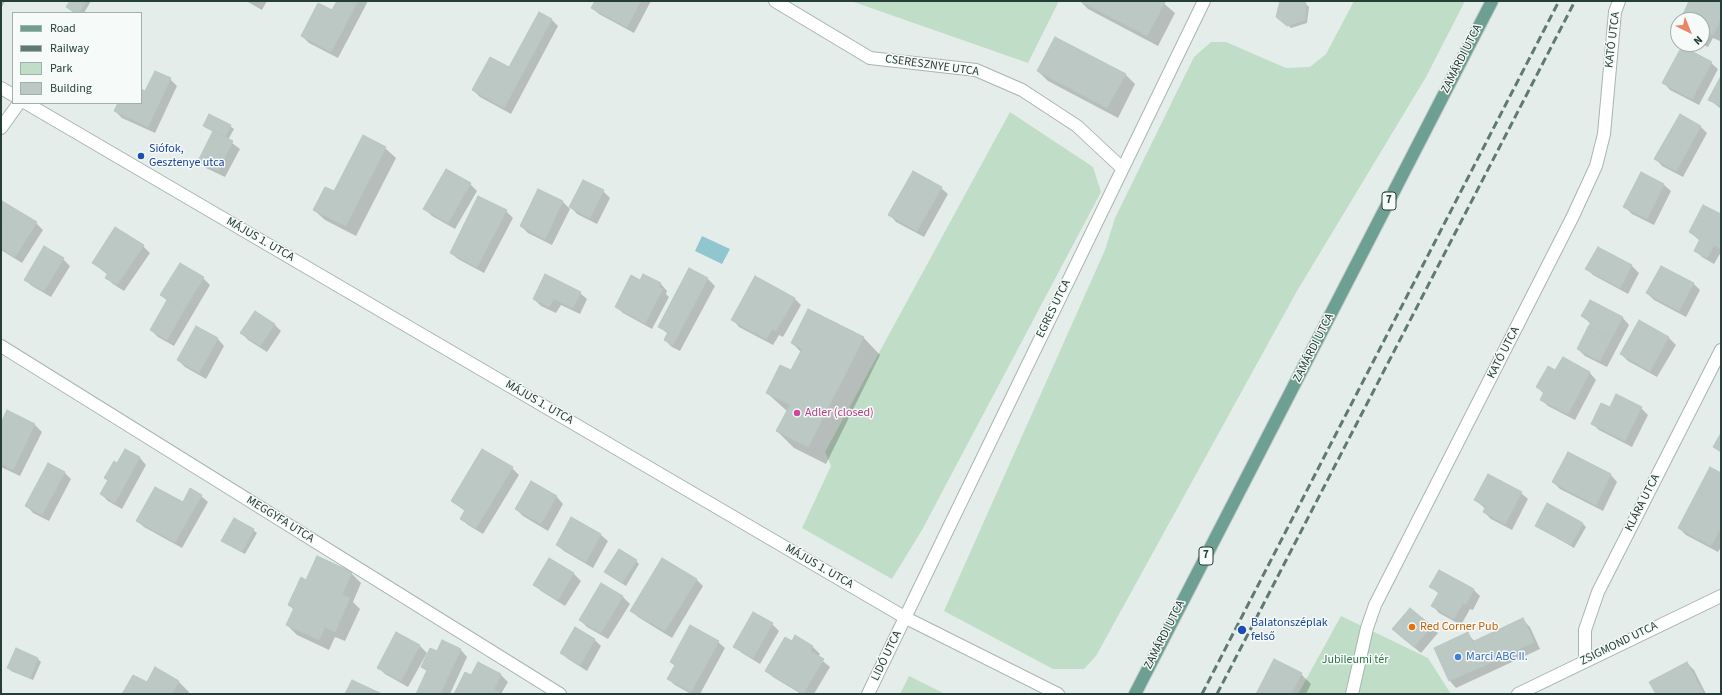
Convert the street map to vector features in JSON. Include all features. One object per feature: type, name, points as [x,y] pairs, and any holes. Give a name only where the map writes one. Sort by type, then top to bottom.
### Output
[{"type":"main road","name":"ZAMÁRDI UTCA","points":[[1136,694],[1492,1]]},
{"type":"street","name":"CSERESZNYE UTCA","points":[[775,1],[870,58],[976,70],[1022,90],[1076,126],[1122,168]]},
{"type":"street","name":"EGRES UTCA","points":[[906,618],[1122,168],[1204,1]]},
{"type":"street","name":"KATÓ UTCA","points":[[1352,694],[1366,628],[1375,605],[1573,216],[1596,166],[1604,134],[1616,12],[1619,1]]},
{"type":"street","points":[[1,88],[12,94]]},
{"type":"street","points":[[1,128],[18,104]]},
{"type":"street","name":"MÁJUS 1. UTCA","points":[[28,104],[906,618],[1058,694]]},
{"type":"street","name":"MEGGYFA UTCA","points":[[1,346],[560,694]]},
{"type":"street","name":"KLÁRA UTCA","points":[[1585,661],[1585,630],[1598,592],[1721,350]]},
{"type":"street","name":"ZSIGMOND UTCA","points":[[1518,694],[1721,596]]},
{"type":"street","name":"LIDÓ UTCA","points":[[868,694],[906,618]]},
{"type":"green space","points":[[851,1],[1059,1],[1028,63]]},
{"type":"green space","points":[[1354,1],[1465,1],[1426,77],[1297,291],[1096,656],[1084,669],[1053,669],[944,611],[1105,250],[1115,218],[1194,57],[1211,42],[1226,42],[1286,68],[1310,67],[1326,54]]},
{"type":"green space","points":[[1010,112],[1093,167],[1101,192],[922,530],[892,579],[802,528],[831,466],[825,452]]},
{"type":"green space","name":"Jubileumi tér","points":[[1341,616],[1428,658],[1451,694],[1298,694]]},
{"type":"green space","points":[[909,676],[945,694],[900,694]]},
{"type":"water","points":[[702,236],[730,249],[722,264],[695,251]]},
{"type":"building","points":[[70,1],[86,1],[80,12],[74,12],[66,7]]},
{"type":"building","points":[[337,1],[358,1],[331,52],[301,36],[318,3],[332,10]]},
{"type":"building","points":[[595,1],[641,1],[627,27],[591,8]]},
{"type":"building","points":[[1080,1],[1164,1],[1165,2],[1147,36]]},
{"type":"building","points":[[1280,1],[1303,1],[1306,3],[1305,20],[1287,26],[1276,17]]},
{"type":"building","points":[[1689,1],[1721,1],[1721,19],[1713,35],[1710,33],[1710,12],[1684,12]]},
{"type":"building","points":[[539,12],[552,19],[504,108],[472,90],[490,57],[509,67]]},
{"type":"building","points":[[1055,37],[1126,74],[1107,108],[1037,71]]},
{"type":"building","points":[[1679,52],[1693,52],[1712,62],[1692,99],[1662,83]]},
{"type":"building","points":[[155,71],[171,78],[148,127],[114,111],[118,104],[142,104],[142,90],[145,91]]},
{"type":"building","points":[[1721,76],[1721,106],[1708,100]]},
{"type":"building","points":[[209,114],[231,125],[225,137],[203,126]]},
{"type":"building","points":[[1680,114],[1701,126],[1676,171],[1654,159]]},
{"type":"building","points":[[213,131],[233,141],[218,171],[198,161]]},
{"type":"building","points":[[363,135],[386,147],[346,226],[313,210],[325,187],[334,191]]},
{"type":"building","points":[[446,169],[471,183],[448,223],[423,209]]},
{"type":"building","points":[[913,171],[942,187],[917,231],[888,215]]},
{"type":"building","points":[[1641,172],[1664,184],[1647,219],[1623,207]]},
{"type":"building","points":[[583,180],[604,190],[590,218],[569,207]]},
{"type":"building","points":[[538,189],[563,201],[545,239],[520,226]]},
{"type":"building","points":[[478,196],[507,210],[477,267],[450,253]]},
{"type":"building","points":[[2,201],[37,222],[15,257],[1,248]]},
{"type":"building","points":[[1703,205],[1721,214],[1721,249],[1714,245],[1707,258],[1694,251],[1700,239],[1689,232]]},
{"type":"building","points":[[115,227],[144,245],[117,285],[105,278],[108,273],[92,263]]},
{"type":"building","points":[[44,246],[64,258],[44,291],[24,280]]},
{"type":"building","points":[[1598,247],[1632,265],[1620,288],[1585,269]]},
{"type":"building","points":[[180,263],[204,277],[184,310],[160,295]]},
{"type":"building","points":[[1661,266],[1694,283],[1679,311],[1646,293]]},
{"type":"building","points":[[689,268],[708,278],[673,345],[664,340],[668,332],[658,327]]},
{"type":"building","points":[[545,274],[581,292],[573,308],[554,299],[549,307],[533,299]]},
{"type":"building","points":[[643,274],[661,283],[659,287],[663,289],[645,323],[615,307],[631,275],[640,280]]},
{"type":"building","points":[[755,276],[795,298],[776,331],[772,329],[766,339],[731,320]]},
{"type":"building","points":[[167,300],[184,310],[167,340],[150,330]]},
{"type":"building","points":[[1590,300],[1623,317],[1611,339],[1588,327],[1591,322],[1581,316]]},
{"type":"building","points":[[808,309],[864,337],[808,447],[776,431],[790,405],[766,393],[780,365],[791,370],[802,349],[791,343]]},
{"type":"building","points":[[255,311],[275,324],[260,346],[240,333]]},
{"type":"building","points":[[1639,320],[1669,337],[1650,371],[1620,354]]},
{"type":"building","points":[[196,326],[218,338],[199,373],[177,360]]},
{"type":"building","points":[[1588,327],[1611,339],[1600,361],[1577,349]]},
{"type":"building","points":[[1563,357],[1590,372],[1568,414],[1540,400],[1544,392],[1536,387],[1548,366],[1555,370]]},
{"type":"building","points":[[1616,394],[1642,407],[1625,441],[1591,424],[1601,403],[1610,407]]},
{"type":"building","points":[[7,410],[35,424],[13,470],[1,464],[1,423]]},
{"type":"building","points":[[1721,433],[1721,452],[1713,447]]},
{"type":"building","points":[[125,449],[140,457],[115,503],[100,494],[108,480],[104,478],[114,461],[117,463]]},
{"type":"building","points":[[482,449],[513,467],[476,528],[460,519],[465,510],[451,501]]},
{"type":"building","points":[[1568,452],[1611,474],[1596,505],[1552,482]]},
{"type":"building","points":[[48,463],[65,472],[42,515],[25,506]]},
{"type":"building","points":[[1710,467],[1721,473],[1721,528],[1711,546],[1678,528]]},
{"type":"building","points":[[1488,474],[1522,492],[1505,524],[1483,512],[1486,506],[1474,500]]},
{"type":"building","points":[[531,481],[557,496],[541,524],[515,509]]},
{"type":"building","points":[[155,487],[183,502],[190,488],[202,495],[175,542],[136,521]]},
{"type":"building","points":[[1547,503],[1583,523],[1571,545],[1535,526]]},
{"type":"building","points":[[571,517],[601,534],[586,562],[556,545]]},
{"type":"building","points":[[234,518],[254,529],[242,552],[221,541]]},
{"type":"building","points":[[619,549],[637,560],[622,583],[604,572]]},
{"type":"building","points":[[317,556],[352,572],[342,595],[350,598],[335,632],[325,627],[319,640],[286,625],[294,608],[288,605],[301,577],[306,580]]},
{"type":"building","points":[[549,558],[574,573],[558,600],[533,585]]},
{"type":"building","points":[[662,558],[697,579],[665,631],[630,611]]},
{"type":"building","points":[[1439,570],[1474,589],[1466,604],[1463,603],[1454,619],[1431,606],[1439,592],[1429,587]]},
{"type":"building","points":[[601,583],[623,596],[601,633],[579,620]]},
{"type":"building","name":"Red Corner Pub","points":[[1410,608],[1432,626],[1414,647],[1392,629]]},
{"type":"building","points":[[753,612],[773,623],[753,658],[733,647]]},
{"type":"building","points":[[1523,618],[1534,642],[1483,666],[1472,642]]},
{"type":"building","points":[[690,625],[719,641],[691,692],[667,679],[675,665],[670,662]]},
{"type":"building","points":[[575,627],[595,639],[580,665],[560,653]]},
{"type":"building","points":[[396,632],[420,645],[401,681],[377,668]]},
{"type":"building","name":"Marci ABC II.","points":[[1468,632],[1483,666],[1449,681],[1434,648]]},
{"type":"building","points":[[795,635],[813,646],[810,651],[824,659],[803,694],[765,671],[785,637],[792,641]]},
{"type":"building","points":[[442,640],[461,649],[440,694],[416,694],[427,670],[421,667],[430,648],[437,651]]},
{"type":"building","points":[[16,648],[38,658],[30,678],[7,668]]},
{"type":"building","points":[[1274,659],[1302,673],[1291,694],[1256,694]]},
{"type":"building","points":[[478,662],[501,674],[494,689],[501,694],[454,694],[465,672],[471,675]]},
{"type":"building","points":[[1687,662],[1704,694],[1656,694],[1649,682]]},
{"type":"building","points":[[155,667],[179,681],[172,694],[122,694],[133,675],[147,682]]},
{"type":"building","points":[[352,680],[382,694],[345,694]]},
{"type":"railway","points":[[1202,694],[1559,1]]},
{"type":"railway","points":[[1217,694],[1575,1]]},
{"type":"place","name":"Siófok, Gesztenye utca","points":[[141,156]]},
{"type":"place","name":"Adler (closed)","points":[[797,413]]},
{"type":"place","name":"Red Corner Pub","points":[[1412,627]]},
{"type":"place","name":"Balatonszéplak felső","points":[[1242,630]]},
{"type":"place","name":"Marci ABC II.","points":[[1458,657]]}]
